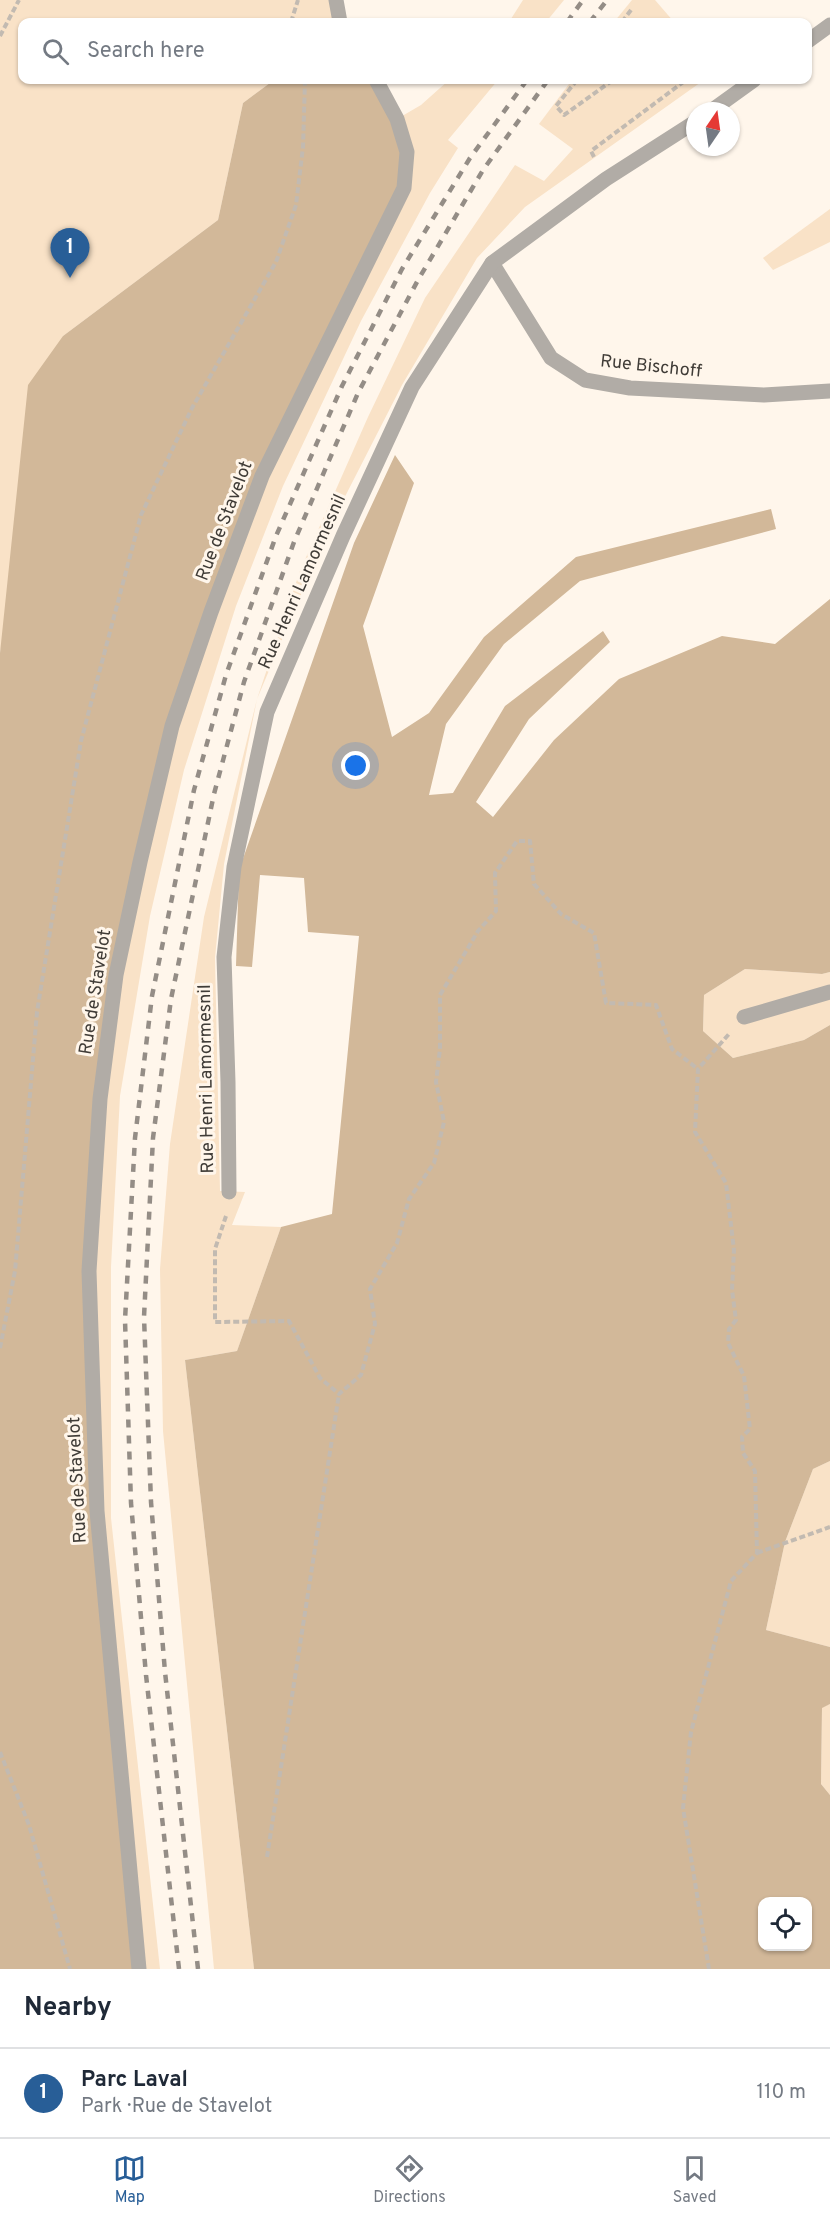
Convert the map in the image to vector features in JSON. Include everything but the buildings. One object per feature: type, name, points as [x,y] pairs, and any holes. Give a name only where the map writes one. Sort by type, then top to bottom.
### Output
[{"type":"street","points":[[336,0],[339,18]]},
{"type":"street","points":[[812,38],[830,25]]},
{"type":"street","name":"Rue de Stavelot","points":[[139,1969],[97,1511],[89,1271],[99,1100],[116,975],[172,726],[211,612],[262,476],[404,189],[407,152],[398,119],[378,84]]},
{"type":"street","points":[[723,102],[748,84]]},
{"type":"street","name":"Rue Henri Lamormesnil","points":[[229,1192],[224,957],[234,867],[267,712],[343,536],[412,387],[492,263],[606,179],[686,128]]},
{"type":"street","name":"Rue Bischoff","points":[[492,263],[551,358],[585,380],[630,388],[764,395],[830,391]]},
{"type":"street","points":[[744,1017],[830,992]]},
{"type":"path","points":[[0,36],[19,0]]},
{"type":"path","points":[[292,18],[298,0]]},
{"type":"path","points":[[625,18],[631,10]]},
{"type":"path","points":[[0,1348],[15,1271],[37,1012],[81,741],[141,515],[192,408],[276,262],[296,205],[303,147],[305,84]]},
{"type":"path","points":[[574,84],[556,106],[564,115],[607,84]]},
{"type":"path","points":[[606,179],[591,151],[681,84]]},
{"type":"path","points":[[267,1857],[339,1394],[361,1375],[375,1324],[370,1289],[397,1243],[409,1199],[434,1163],[444,1122],[436,1082],[440,1049],[440,995],[478,931],[496,911],[495,873],[517,841],[530,841],[534,884],[561,914],[594,933],[606,1003],[656,1005],[672,1049],[698,1069]]},
{"type":"path","points":[[744,1017],[698,1069],[695,1132],[726,1182],[734,1250],[732,1290],[736,1320],[729,1329],[728,1343],[744,1376],[750,1429],[742,1437],[743,1453],[755,1471],[757,1553]]},
{"type":"path","points":[[229,1192],[229,1208],[216,1249],[215,1322],[289,1321],[320,1378],[339,1394]]},
{"type":"path","points":[[710,1969],[683,1808],[691,1732],[731,1581],[757,1553],[830,1527]]},
{"type":"path","points":[[0,1752],[29,1825],[70,1969]]},
{"type":"shaded area","points":[[0,0],[336,0],[339,18],[18,18],[18,84],[269,84],[243,103],[218,220],[63,336],[0,653]]},
{"type":"shaded area","points":[[523,0],[564,0],[549,18],[512,18]]},
{"type":"shaded area","points":[[632,0],[655,0],[671,18],[617,18]]},
{"type":"shaded area","points":[[269,84],[378,84],[397,119],[404,188],[262,476],[172,726],[116,975],[89,1271],[97,1511],[139,1969],[0,1969],[0,653],[28,385],[63,336],[218,220],[243,103]]},
{"type":"shaded area","points":[[445,84],[495,84],[448,140],[458,148],[430,193],[361,321],[283,486],[236,606],[184,770],[150,916],[120,1096],[111,1267],[111,1518],[160,1969],[139,1969],[97,1511],[89,1271],[116,975],[172,726],[397,119],[421,105]]},
{"type":"shaded area","points":[[569,84],[698,84],[525,207],[477,258],[402,385],[330,526],[257,699],[300,571],[368,417],[425,298],[515,165],[544,181],[573,149],[539,124]]},
{"type":"shaded area","points":[[830,209],[830,242],[773,270],[763,258]]},
{"type":"shaded area","points":[[395,455],[414,483],[363,626],[392,737],[429,713],[484,637],[576,557],[771,509],[776,529],[580,581],[504,644],[446,724],[429,795],[453,793],[505,706],[603,631],[610,642],[529,719],[476,802],[493,817],[554,740],[619,679],[722,636],[775,644],[830,599],[830,972],[822,974],[745,969],[704,995],[703,1031],[733,1058],[804,1040],[830,1025],[830,1461],[813,1469],[785,1542],[766,1630],[830,1647],[830,1704],[822,1708],[821,1784],[830,1795],[830,1969],[254,1969],[185,1360],[237,1351],[281,1227],[332,1214],[359,936],[308,932],[304,878],[260,875],[252,967],[236,966],[239,870],[354,543]]},
{"type":"shaded area","points":[[257,699],[224,864],[215,958],[220,1191],[245,1192],[232,1225],[281,1227],[237,1351],[185,1360],[254,1969],[214,1969],[163,1431],[160,1269],[170,1144],[204,917]]},
{"type":"shaded area","points":[[745,969],[822,974],[830,972],[830,1025],[804,1040],[733,1058],[703,1031],[704,995]]},
{"type":"shaded area","points":[[830,1461],[830,1647],[766,1630],[785,1542],[813,1469]]},
{"type":"shaded area","points":[[830,1704],[830,1795],[821,1784],[822,1707]]},
{"type":"railway","points":[[570,18],[583,0]]},
{"type":"railway","points":[[593,18],[607,0]]},
{"type":"railway","points":[[179,1969],[146,1675],[131,1503],[125,1320],[135,1138],[152,996],[194,790],[226,675],[276,536],[342,386],[402,269],[470,158],[524,84]]},
{"type":"railway","points":[[198,1969],[165,1672],[151,1502],[144,1317],[153,1138],[171,999],[214,794],[244,682],[294,542],[358,393],[418,280],[483,170],[545,84]]},
{"type":"place","name":"Parc Laval","points":[[70,278]]}]
